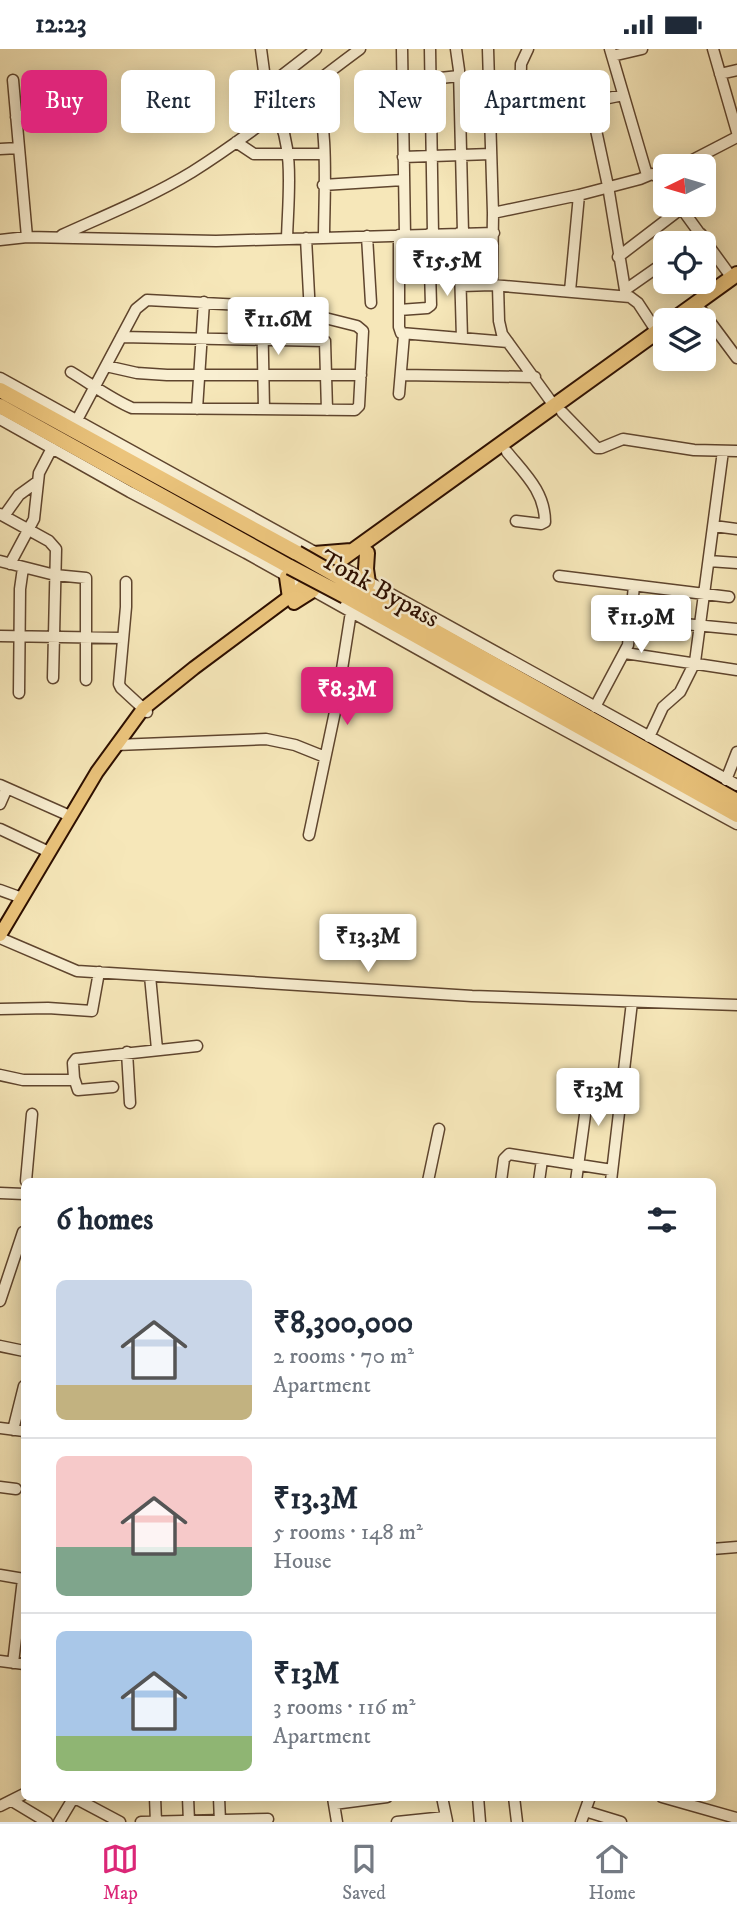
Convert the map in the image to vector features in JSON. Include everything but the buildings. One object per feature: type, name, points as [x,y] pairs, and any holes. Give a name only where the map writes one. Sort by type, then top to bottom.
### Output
[{"type":"highway","points":[[705,308],[735,279]]},
{"type":"highway","points":[[691,308],[735,279]]},
{"type":"highway","points":[[309,588],[653,339]]},
{"type":"highway","points":[[0,390],[292,566],[290,598]]},
{"type":"highway","name":"Tonk Bypass","points":[[0,406],[292,566],[356,588],[737,815]]},
{"type":"highway","points":[[314,554],[360,552],[507,452],[558,410]]},
{"type":"highway","points":[[360,552],[356,588],[737,801]]},
{"type":"main road","points":[[0,936],[70,816],[134,722],[194,668],[290,598],[309,588]]},
{"type":"main road","points":[[145,711],[309,588]]},
{"type":"street","points":[[261,49],[264,70]]},
{"type":"street","points":[[340,49],[347,59]]},
{"type":"street","points":[[332,70],[360,49]]},
{"type":"street","points":[[402,49],[402,70]]},
{"type":"street","points":[[430,49],[430,70]]},
{"type":"street","points":[[456,49],[461,155],[462,338]]},
{"type":"street","points":[[488,49],[489,70]]},
{"type":"street","points":[[521,70],[528,49]]},
{"type":"street","points":[[642,49],[611,52],[647,174]]},
{"type":"street","points":[[713,49],[737,132]]},
{"type":"street","points":[[288,70],[312,50]]},
{"type":"street","points":[[720,74],[737,70]]},
{"type":"street","points":[[446,78],[459,76]]},
{"type":"street","points":[[13,80],[27,237]]},
{"type":"street","points":[[610,98],[623,95]]},
{"type":"street","points":[[16,117],[21,117]]},
{"type":"street","points":[[58,237],[157,191],[248,133]]},
{"type":"street","points":[[285,133],[287,239]]},
{"type":"street","points":[[322,133],[324,237]]},
{"type":"street","points":[[399,394],[404,335],[399,327],[402,133]]},
{"type":"street","points":[[399,310],[427,309],[431,305],[431,133]]},
{"type":"street","points":[[491,133],[495,285],[502,334],[558,410],[597,448],[623,439],[694,450],[737,451]]},
{"type":"street","points":[[597,133],[625,293]]},
{"type":"street","points":[[704,154],[737,137]]},
{"type":"street","points":[[236,142],[254,154],[323,154]]},
{"type":"street","points":[[0,149],[19,148]]},
{"type":"street","points":[[402,157],[491,154]]},
{"type":"street","points":[[493,213],[579,195],[653,174]]},
{"type":"street","points":[[323,185],[403,180]]},
{"type":"street","points":[[570,291],[579,195]]},
{"type":"street","points":[[618,257],[668,217]]},
{"type":"street","points":[[688,217],[699,231]]},
{"type":"street","points":[[0,240],[58,237],[216,241],[494,233]]},
{"type":"street","points":[[367,236],[371,303]]},
{"type":"street","points":[[306,238],[310,314]]},
{"type":"street","points":[[716,254],[735,279]]},
{"type":"street","points":[[625,293],[653,271]]},
{"type":"street","points":[[461,286],[495,285],[625,293],[638,303],[653,321]]},
{"type":"street","points":[[71,372],[94,386],[132,408],[358,408],[363,336],[361,328],[310,314],[262,306],[147,300],[136,309],[94,386],[77,420]]},
{"type":"street","points":[[197,409],[204,302]]},
{"type":"street","points":[[262,306],[264,409]]},
{"type":"street","points":[[716,330],[737,358]]},
{"type":"street","points":[[404,335],[508,342]]},
{"type":"street","points":[[121,337],[325,341],[327,410]]},
{"type":"street","points":[[106,366],[149,374],[198,376],[361,375]]},
{"type":"street","points":[[401,375],[535,377]]},
{"type":"street","points":[[0,378],[339,567],[356,588],[595,707],[737,785]]},
{"type":"street","points":[[0,419],[52,448],[292,566],[309,588],[737,824]]},
{"type":"street","points":[[52,448],[39,473],[36,509],[29,530],[5,562],[55,575],[86,578],[86,680]]},
{"type":"street","points":[[649,737],[663,707],[680,692],[695,662],[723,451]]},
{"type":"street","points":[[507,452],[536,487],[545,518],[543,524],[516,521]]},
{"type":"street","points":[[37,482],[26,489],[2,515],[53,545],[57,552],[52,678]]},
{"type":"street","points":[[714,526],[737,529]]},
{"type":"street","points":[[709,561],[737,563]]},
{"type":"street","points":[[19,693],[20,589],[23,568]]},
{"type":"street","points":[[559,576],[729,597]]},
{"type":"street","points":[[126,582],[127,607],[119,684],[145,711]]},
{"type":"street","points":[[595,707],[625,653],[630,636],[634,586]]},
{"type":"street","points":[[309,835],[336,707],[351,612]]},
{"type":"street","points":[[632,619],[737,629]]},
{"type":"street","points":[[0,636],[123,638]]},
{"type":"street","points":[[625,653],[737,670]]},
{"type":"street","points":[[116,745],[266,739],[295,745],[325,757]]},
{"type":"street","points":[[726,780],[737,752]]},
{"type":"street","points":[[0,804],[4,786],[70,816]]},
{"type":"street","points":[[0,829],[49,852]]},
{"type":"street","points":[[0,890],[22,898]]},
{"type":"street","points":[[0,936],[76,971],[472,996],[737,1005]]},
{"type":"street","points":[[0,1009],[92,1011],[99,972]]},
{"type":"street","points":[[150,976],[157,1049]]},
{"type":"street","points":[[611,1178],[632,1002]]},
{"type":"street","points":[[113,1087],[78,1090],[73,1063],[76,1059],[127,1052],[197,1046]]},
{"type":"street","points":[[127,1052],[130,1103]]},
{"type":"street","points":[[0,1075],[23,1080],[74,1078]]},
{"type":"street","points":[[576,1178],[590,1078],[624,1078]]},
{"type":"street","points":[[26,1178],[32,1114]]},
{"type":"street","points":[[429,1178],[439,1129]]},
{"type":"street","points":[[502,1178],[506,1155],[509,1154],[612,1170]]},
{"type":"street","points":[[539,1178],[542,1160]]},
{"type":"street","points":[[0,1192],[21,1194]]},
{"type":"street","points":[[0,1301],[21,1238]]},
{"type":"street","points":[[0,1349],[21,1351]]},
{"type":"street","points":[[0,1428],[19,1430],[21,1412]]},
{"type":"street","points":[[0,1487],[16,1489]]},
{"type":"street","points":[[716,1549],[737,1547]]},
{"type":"street","points":[[0,1575],[21,1578]]},
{"type":"street","points":[[0,1661],[19,1663],[20,1639]]},
{"type":"street","points":[[0,1806],[21,1796]]},
{"type":"street","points":[[12,1801],[47,1822]]},
{"type":"street","points":[[60,1822],[72,1801]]},
{"type":"street","points":[[81,1801],[120,1822]]},
{"type":"street","points":[[155,1801],[156,1822]]},
{"type":"street","points":[[188,1801],[189,1821]]},
{"type":"street","points":[[219,1801],[219,1821]]},
{"type":"street","points":[[334,1801],[337,1822]]},
{"type":"street","points":[[397,1822],[446,1819],[443,1801]]},
{"type":"street","points":[[478,1801],[480,1822]]},
{"type":"street","points":[[514,1801],[517,1822]]},
{"type":"street","points":[[676,1801],[736,1818]]},
{"type":"street","points":[[583,1817],[621,1822]]},
{"type":"street","points":[[141,1822],[268,1819]]}]
